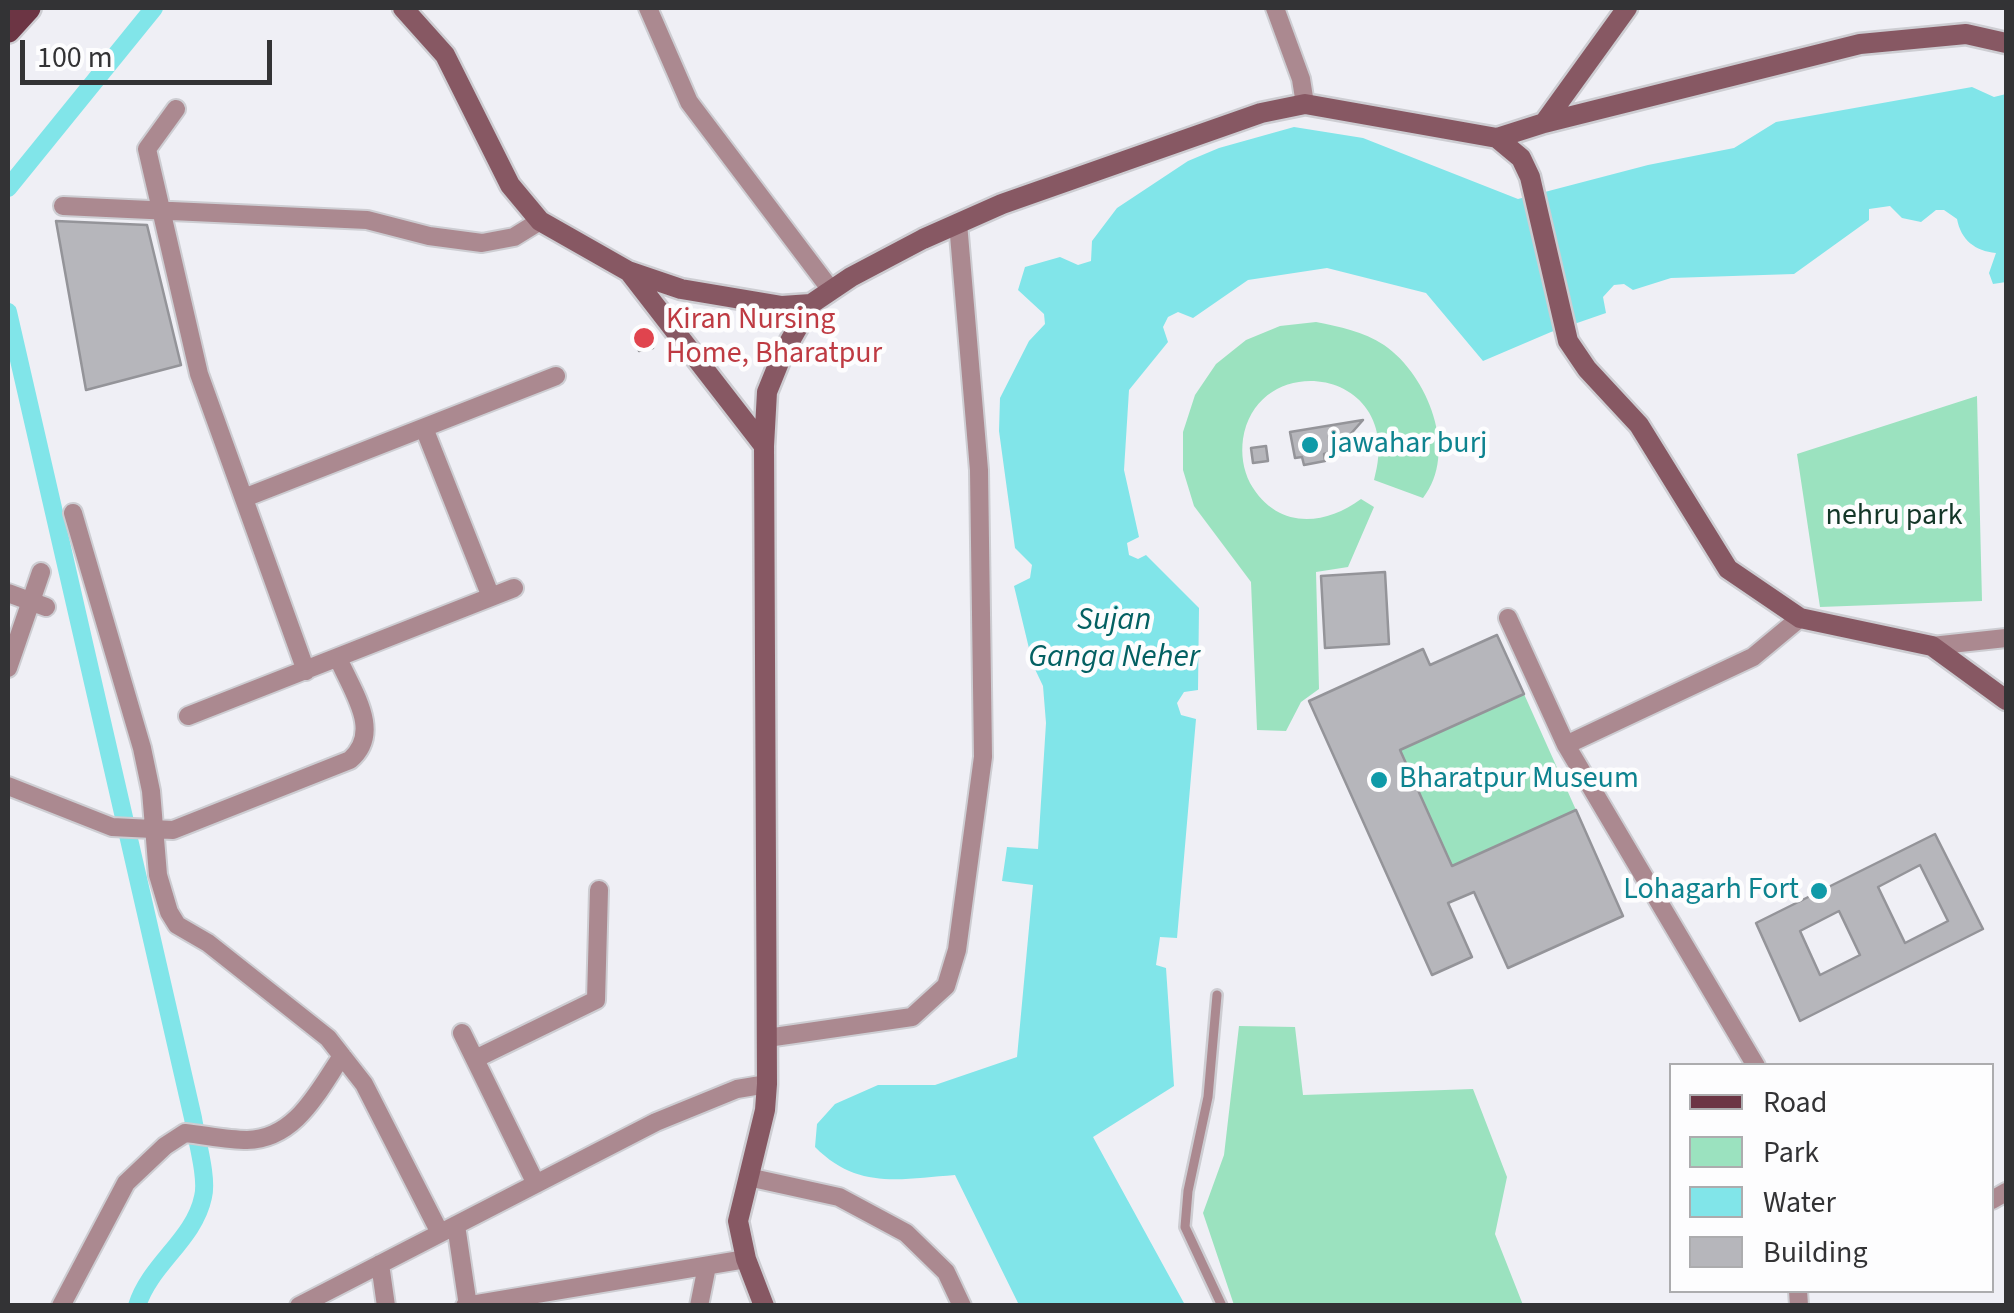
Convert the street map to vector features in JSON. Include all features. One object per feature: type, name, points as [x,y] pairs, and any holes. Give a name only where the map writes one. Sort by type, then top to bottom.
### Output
[{"type":"main road","points":[[8,30],[28,8]]},
{"type":"main road","points":[[403,8],[445,55],[510,185],[540,221],[628,271],[681,290],[782,306],[811,304]]},
{"type":"main road","points":[[1544,122],[1627,8]]},
{"type":"main road","points":[[1496,138],[1544,122],[1860,44],[1966,34],[2006,42]]},
{"type":"main road","points":[[764,1306],[746,1259],[738,1221],[767,1084],[767,392],[782,355],[811,304],[923,239],[1002,204],[1226,125],[1306,104],[1496,138],[1521,158],[1530,177],[1568,341],[1587,369],[1638,425],[1728,569],[1800,618],[1932,646],[2006,700]]},
{"type":"main road","points":[[628,271],[764,446]]},
{"type":"street","points":[[648,8],[689,102],[832,290]]},
{"type":"street","points":[[1275,8],[1302,78],[1306,104]]},
{"type":"street","points":[[176,109],[147,149],[160,210],[199,374],[306,671]]},
{"type":"street","points":[[64,206],[367,220],[430,236],[482,243],[514,237],[540,221]]},
{"type":"street","points":[[767,1038],[912,1017],[946,986],[957,950],[983,757],[978,470],[958,224]]},
{"type":"street","points":[[244,498],[556,376]]},
{"type":"street","points":[[424,428],[490,597]]},
{"type":"street","points":[[72,513],[142,748],[158,876],[177,925],[208,943],[328,1038],[364,1084],[448,1229],[467,1305],[746,1259]]},
{"type":"street","points":[[8,668],[39,604],[40,572]]},
{"type":"street","points":[[188,716],[514,588]]},
{"type":"street","points":[[8,593],[39,604]]},
{"type":"street","points":[[1508,618],[1566,745],[1754,1063]]},
{"type":"street","points":[[1566,745],[1753,657],[1800,618]]},
{"type":"street","points":[[1932,646],[2006,638]]},
{"type":"street","points":[[8,786],[112,826],[173,830],[350,760],[361,751],[367,726],[338,658]]},
{"type":"street","points":[[475,1058],[596,1000],[599,890]]},
{"type":"street","points":[[462,1032],[536,1184]]},
{"type":"street","points":[[61,1306],[126,1182],[165,1146],[184,1134],[246,1140],[284,1130],[300,1118],[342,1056]]},
{"type":"street","points":[[300,1306],[656,1122],[737,1090],[767,1084]]},
{"type":"street","points":[[748,1177],[839,1197],[906,1233],[946,1272],[962,1306]]},
{"type":"street","points":[[380,1264],[386,1306]]},
{"type":"street","points":[[699,1306],[706,1266]]},
{"type":"lane","points":[[1217,995],[1208,1098],[1188,1191],[1185,1227],[1222,1306]]},
{"type":"green space","points":[[1316,322],[1368,336],[1400,358],[1414,375],[1434,416],[1438,459],[1423,498],[1374,480],[1378,442],[1369,413],[1351,393],[1326,383],[1299,382],[1274,391],[1254,410],[1243,439],[1243,461],[1250,483],[1273,509],[1301,519],[1331,515],[1361,499],[1374,507],[1348,567],[1316,572],[1319,689],[1301,702],[1286,731],[1257,730],[1251,582],[1194,506],[1183,470],[1183,432],[1195,395],[1216,364],[1246,340],[1280,326]]},
{"type":"green space","name":"nehru park","points":[[1977,396],[1982,601],[1820,607],[1797,454]]},
{"type":"green space","points":[[1524,694],[1576,810],[1452,866],[1400,750]]},
{"type":"green space","points":[[1239,1026],[1295,1027],[1303,1095],[1473,1089],[1507,1177],[1495,1234],[1523,1305],[1234,1305],[1203,1213],[1224,1155]]},
{"type":"water","name":"Sujan Ganga Neher","points":[[1972,87],[1994,97],[2006,94],[2006,282],[1993,284],[1989,273],[1996,253],[1970,243],[1957,219],[1944,210],[1936,210],[1921,222],[1902,218],[1890,206],[1869,209],[1869,220],[1794,274],[1671,278],[1633,290],[1624,284],[1614,285],[1603,297],[1606,313],[1483,361],[1426,293],[1327,268],[1248,280],[1193,318],[1178,312],[1168,317],[1163,327],[1168,342],[1129,390],[1124,470],[1139,537],[1127,543],[1129,555],[1138,559],[1146,555],[1199,608],[1198,690],[1184,692],[1177,703],[1181,715],[1196,719],[1177,938],[1160,937],[1156,965],[1166,968],[1174,1086],[1093,1137],[1185,1305],[1019,1305],[955,1175],[898,1179],[864,1176],[831,1161],[815,1147],[817,1124],[835,1104],[878,1085],[935,1085],[1017,1057],[1033,885],[1002,881],[1007,847],[1038,849],[1046,723],[1043,686],[1033,665],[1014,586],[1030,578],[1032,565],[1015,548],[999,431],[1000,398],[1029,341],[1045,324],[1044,314],[1018,290],[1025,267],[1060,257],[1078,265],[1091,261],[1092,241],[1117,208],[1188,161],[1294,127],[1363,138],[1518,199],[1648,165],[1734,148],[1776,122]]},
{"type":"building","points":[[56,221],[147,225],[181,365],[86,390]]},
{"type":"building","points":[[650,329],[653,348],[639,351],[635,332]]},
{"type":"building","points":[[1363,420],[1348,437],[1329,437],[1331,452],[1324,454],[1325,461],[1304,465],[1302,457],[1295,458],[1290,432]]},
{"type":"building","points":[[1266,446],[1268,461],[1253,463],[1251,448]]},
{"type":"building","points":[[1385,572],[1389,644],[1325,648],[1321,576]]},
{"type":"building","name":"Bharatpur Museum","points":[[1497,635],[1524,694],[1400,750],[1452,866],[1576,810],[1623,916],[1508,968],[1474,892],[1448,903],[1472,957],[1432,975],[1309,701],[1423,649],[1430,665]]},
{"type":"building","points":[[1935,834],[1983,929],[1800,1021],[1756,923]],"holes":[[[1920,865],[1948,921],[1905,943],[1878,887]],[[1839,911],[1860,955],[1820,975],[1800,931]]]},
{"type":"waterway","points":[[8,188],[154,8]]},
{"type":"waterway","points":[[8,312],[203,1169],[204,1189],[198,1212],[152,1277],[137,1306]]},
{"type":"place","name":"Kiran Nursing Home, Bharatpur","points":[[644,338]]},
{"type":"place","name":"jawahar burj","points":[[1310,445]]},
{"type":"place","name":"Bharatpur Museum","points":[[1379,780]]},
{"type":"place","name":"Lohagarh Fort","points":[[1819,891]]}]
